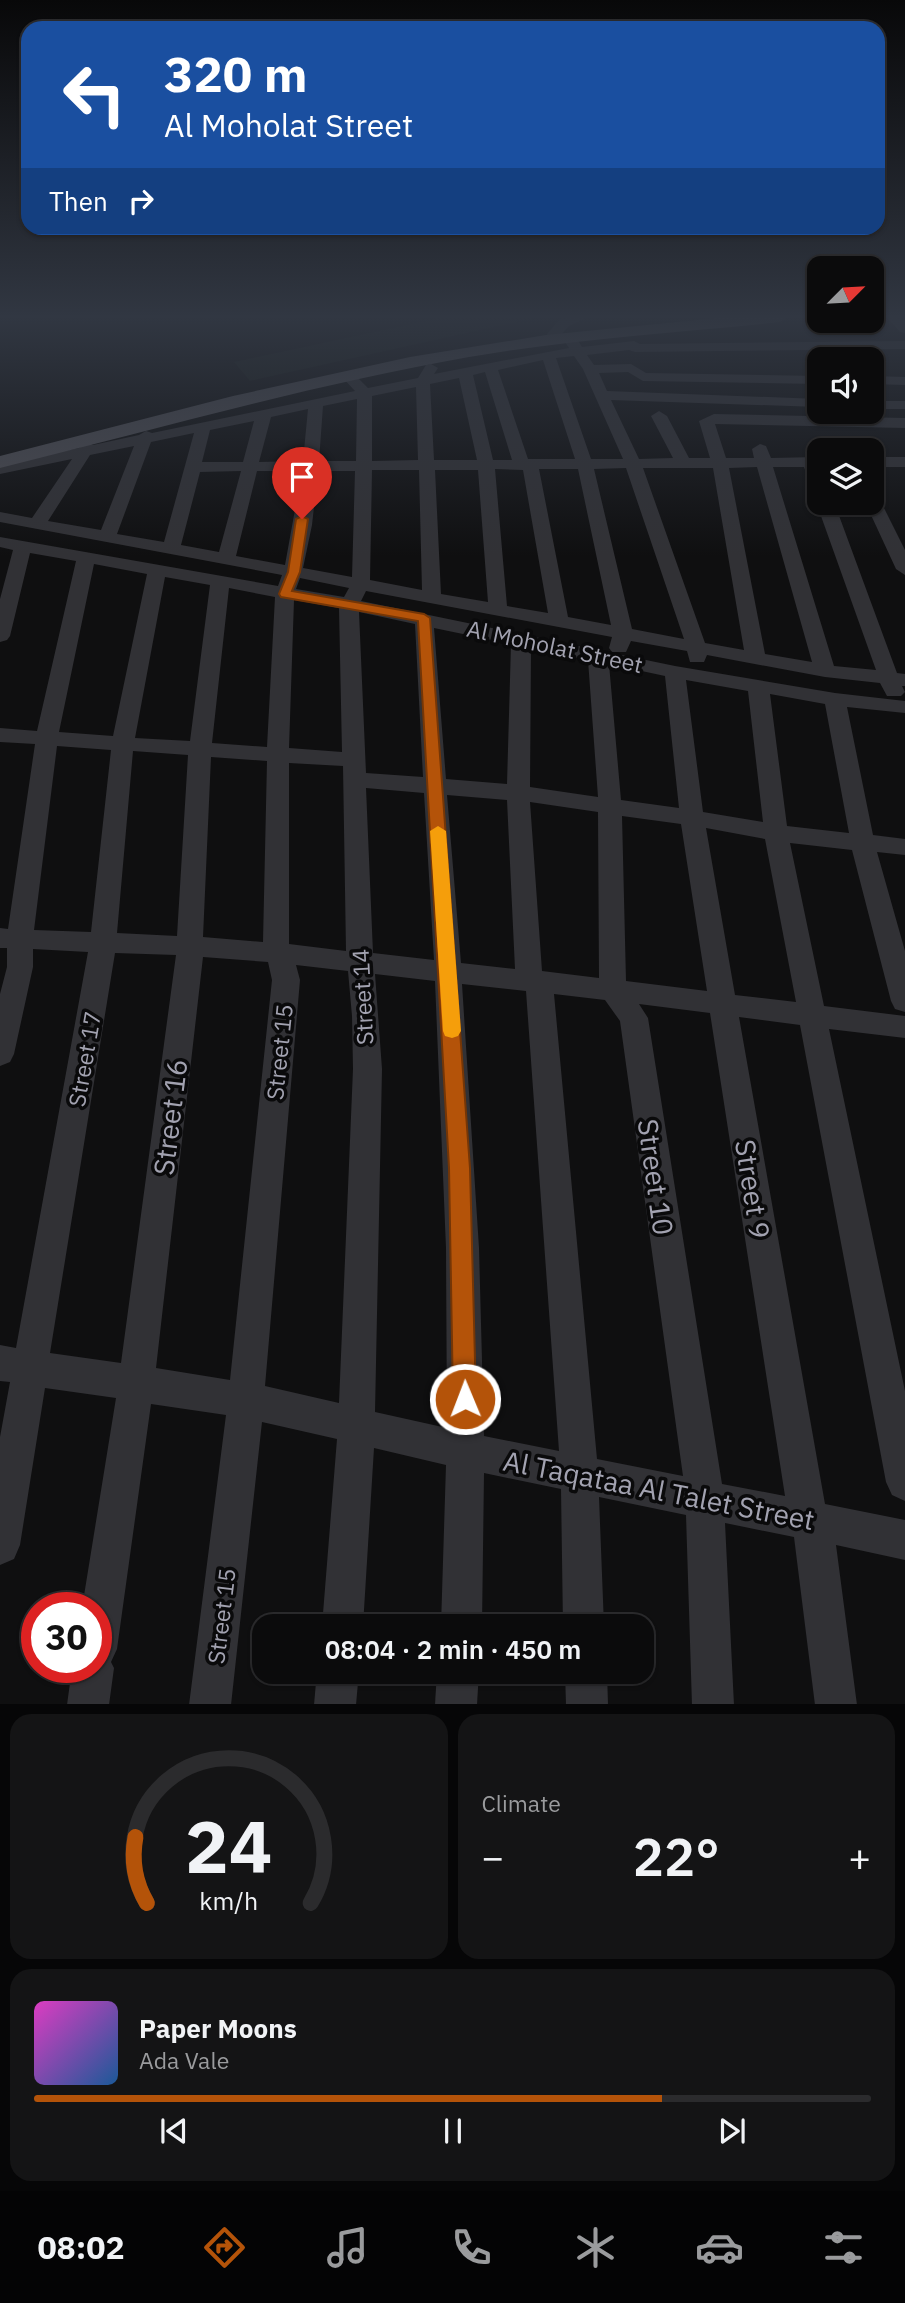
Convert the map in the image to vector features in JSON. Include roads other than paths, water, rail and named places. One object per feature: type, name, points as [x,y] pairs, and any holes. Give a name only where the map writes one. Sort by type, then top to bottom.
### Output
[{"type":"main road","points":[[0,446],[203,397]]},
{"type":"main road","points":[[9,463],[241,397]]},
{"type":"main road","points":[[0,453],[83,440],[267,397]]},
{"type":"street","points":[[37,524],[83,440],[146,436],[346,397]]},
{"type":"street","name":"Street 14","points":[[343,1614],[362,1338],[366,1078],[353,769],[355,594],[364,466],[365,397]]},
{"type":"street","points":[[424,397],[428,465],[428,608],[434,784],[449,972],[460,1168],[467,1511],[462,1614]]},
{"type":"street","points":[[470,397],[486,465],[498,610]]},
{"type":"street","points":[[501,397],[526,465],[559,621]]},
{"type":"street","points":[[562,397],[586,464],[623,633],[607,657],[613,990]]},
{"type":"street","name":"Street 9","points":[[603,397],[633,464],[697,647],[686,674],[692,818],[808,1520],[818,1552],[836,1704]]},
{"type":"street","points":[[750,397],[807,402]]},
{"type":"street","name":"Street 15","points":[[210,1704],[246,1400],[286,980],[282,962],[276,954],[278,755],[290,583],[310,466],[316,402]]},
{"type":"street","points":[[884,405],[905,405]]},
{"type":"street","name":"Street 16","points":[[105,1592],[136,1385],[188,980],[200,749],[223,571],[264,413]]},
{"type":"street","points":[[659,416],[683,463]]},
{"type":"street","points":[[905,423],[711,419],[709,428],[720,463],[757,672],[776,833],[905,1482]]},
{"type":"street","name":"Street 17","points":[[0,1545],[15,1366],[103,943],[123,742],[164,560],[204,425]]},
{"type":"street","points":[[709,428],[850,438]]},
{"type":"street","points":[[0,1054],[20,967],[10,939],[80,557],[102,536],[146,436]]},
{"type":"street","points":[[191,467],[720,463],[762,455],[807,461]]},
{"type":"street","points":[[762,455],[825,670]]},
{"type":"street","points":[[884,462],[904,463]]},
{"type":"street","points":[[0,468],[9,463]]},
{"type":"street","points":[[0,484],[9,463]]},
{"type":"street","points":[[830,515],[898,679],[901,707]]},
{"type":"street","points":[[879,515],[905,569]]},
{"type":"street","points":[[0,517],[102,536],[164,560]]},
{"type":"street","points":[[0,636],[32,548],[64,529]]},
{"type":"street","name":"Al Moholat Street","points":[[0,542],[80,557],[164,560],[355,594],[428,608],[521,638],[686,674],[757,672],[835,699],[901,707]]},
{"type":"street","points":[[428,608],[498,610],[697,647],[757,672],[825,670],[898,679]]},
{"type":"street","points":[[521,638],[519,793],[579,1472],[584,1614]]},
{"type":"street","points":[[835,699],[863,844],[905,1000]]},
{"type":"street","points":[[0,735],[278,755],[434,784],[519,793],[776,833],[905,848]]},
{"type":"street","points":[[10,939],[190,946],[276,954],[613,990],[905,1027]]},
{"type":"street","name":"Street 10","points":[[613,990],[634,1018],[705,1500],[713,1704]]},
{"type":"street","name":"Al Taqataa Al Talet Street","points":[[15,1366],[246,1400],[466,1451],[905,1540]]},
{"type":"street","points":[[88,1704],[91,1683]]},
{"type":"street","points":[[335,1704],[337,1684]]},
{"type":"street","points":[[456,1704],[457,1684]]},
{"type":"street","points":[[586,1684],[587,1704]]}]
